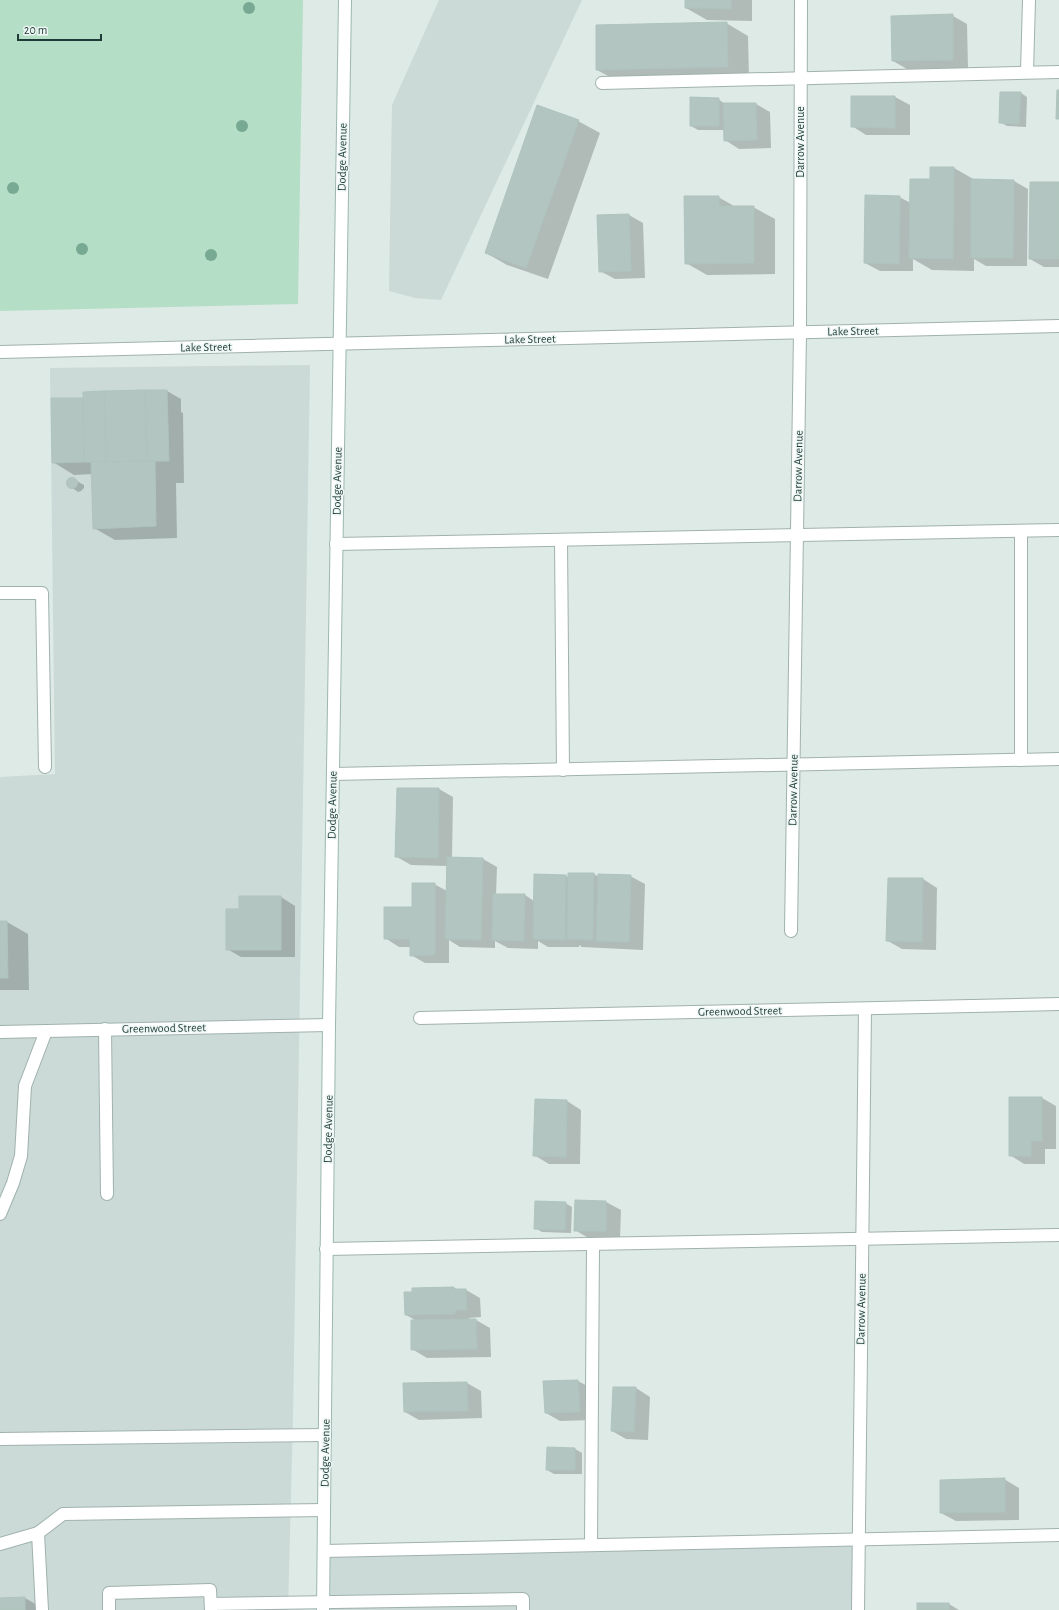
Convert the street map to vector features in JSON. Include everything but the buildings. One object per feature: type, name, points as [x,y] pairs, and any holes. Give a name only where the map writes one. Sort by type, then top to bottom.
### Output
[{"type":"street","name":"Dodge Avenue","points":[[323,1606],[328,1025],[333,774],[338,344],[345,0]]},
{"type":"street","name":"Darrow Avenue","points":[[790,931],[800,332],[801,0]]},
{"type":"street","points":[[1027,72],[1028,0]]},
{"type":"street","points":[[602,83],[1059,72]]},
{"type":"street","name":"Lake Street","points":[[0,352],[1059,326]]},
{"type":"street","points":[[336,544],[1059,530]]},
{"type":"street","points":[[1021,760],[1022,531]]},
{"type":"street","points":[[561,540],[563,770]]},
{"type":"street","points":[[0,593],[42,593],[45,767]]},
{"type":"street","points":[[333,774],[1059,759]]},
{"type":"street","name":"Greenwood Street","points":[[420,1018],[1059,1004]]},
{"type":"street","name":"Darrow Avenue","points":[[858,1610],[865,1009]]},
{"type":"street","name":"Greenwood Street","points":[[0,1032],[328,1025]]},
{"type":"street","points":[[105,1029],[107,1194]]},
{"type":"street","points":[[0,1214],[13,1183],[20,1156],[25,1086],[46,1031]]},
{"type":"street","points":[[326,1249],[1059,1235]]},
{"type":"street","points":[[591,1545],[593,1244]]},
{"type":"street","points":[[0,1440],[325,1435]]},
{"type":"street","points":[[0,1544],[38,1533],[63,1514],[324,1510]]},
{"type":"street","points":[[38,1533],[42,1610]]},
{"type":"street","points":[[324,1551],[1059,1536]]},
{"type":"street","points":[[109,1610],[109,1593],[210,1590],[211,1607],[384,1605],[523,1599],[523,1610]]},
{"type":"shaded area","points":[[439,0],[582,0],[441,300],[415,298],[389,291],[392,105]]},
{"type":"shaded area","points":[[310,365],[293,1416],[288,1610],[0,1610],[0,777],[55,774],[50,368]]},
{"type":"shaded area","points":[[859,1540],[858,1610],[323,1610],[324,1551]]},
{"type":"green space","points":[[0,0],[303,0],[298,304],[0,311]]}]
